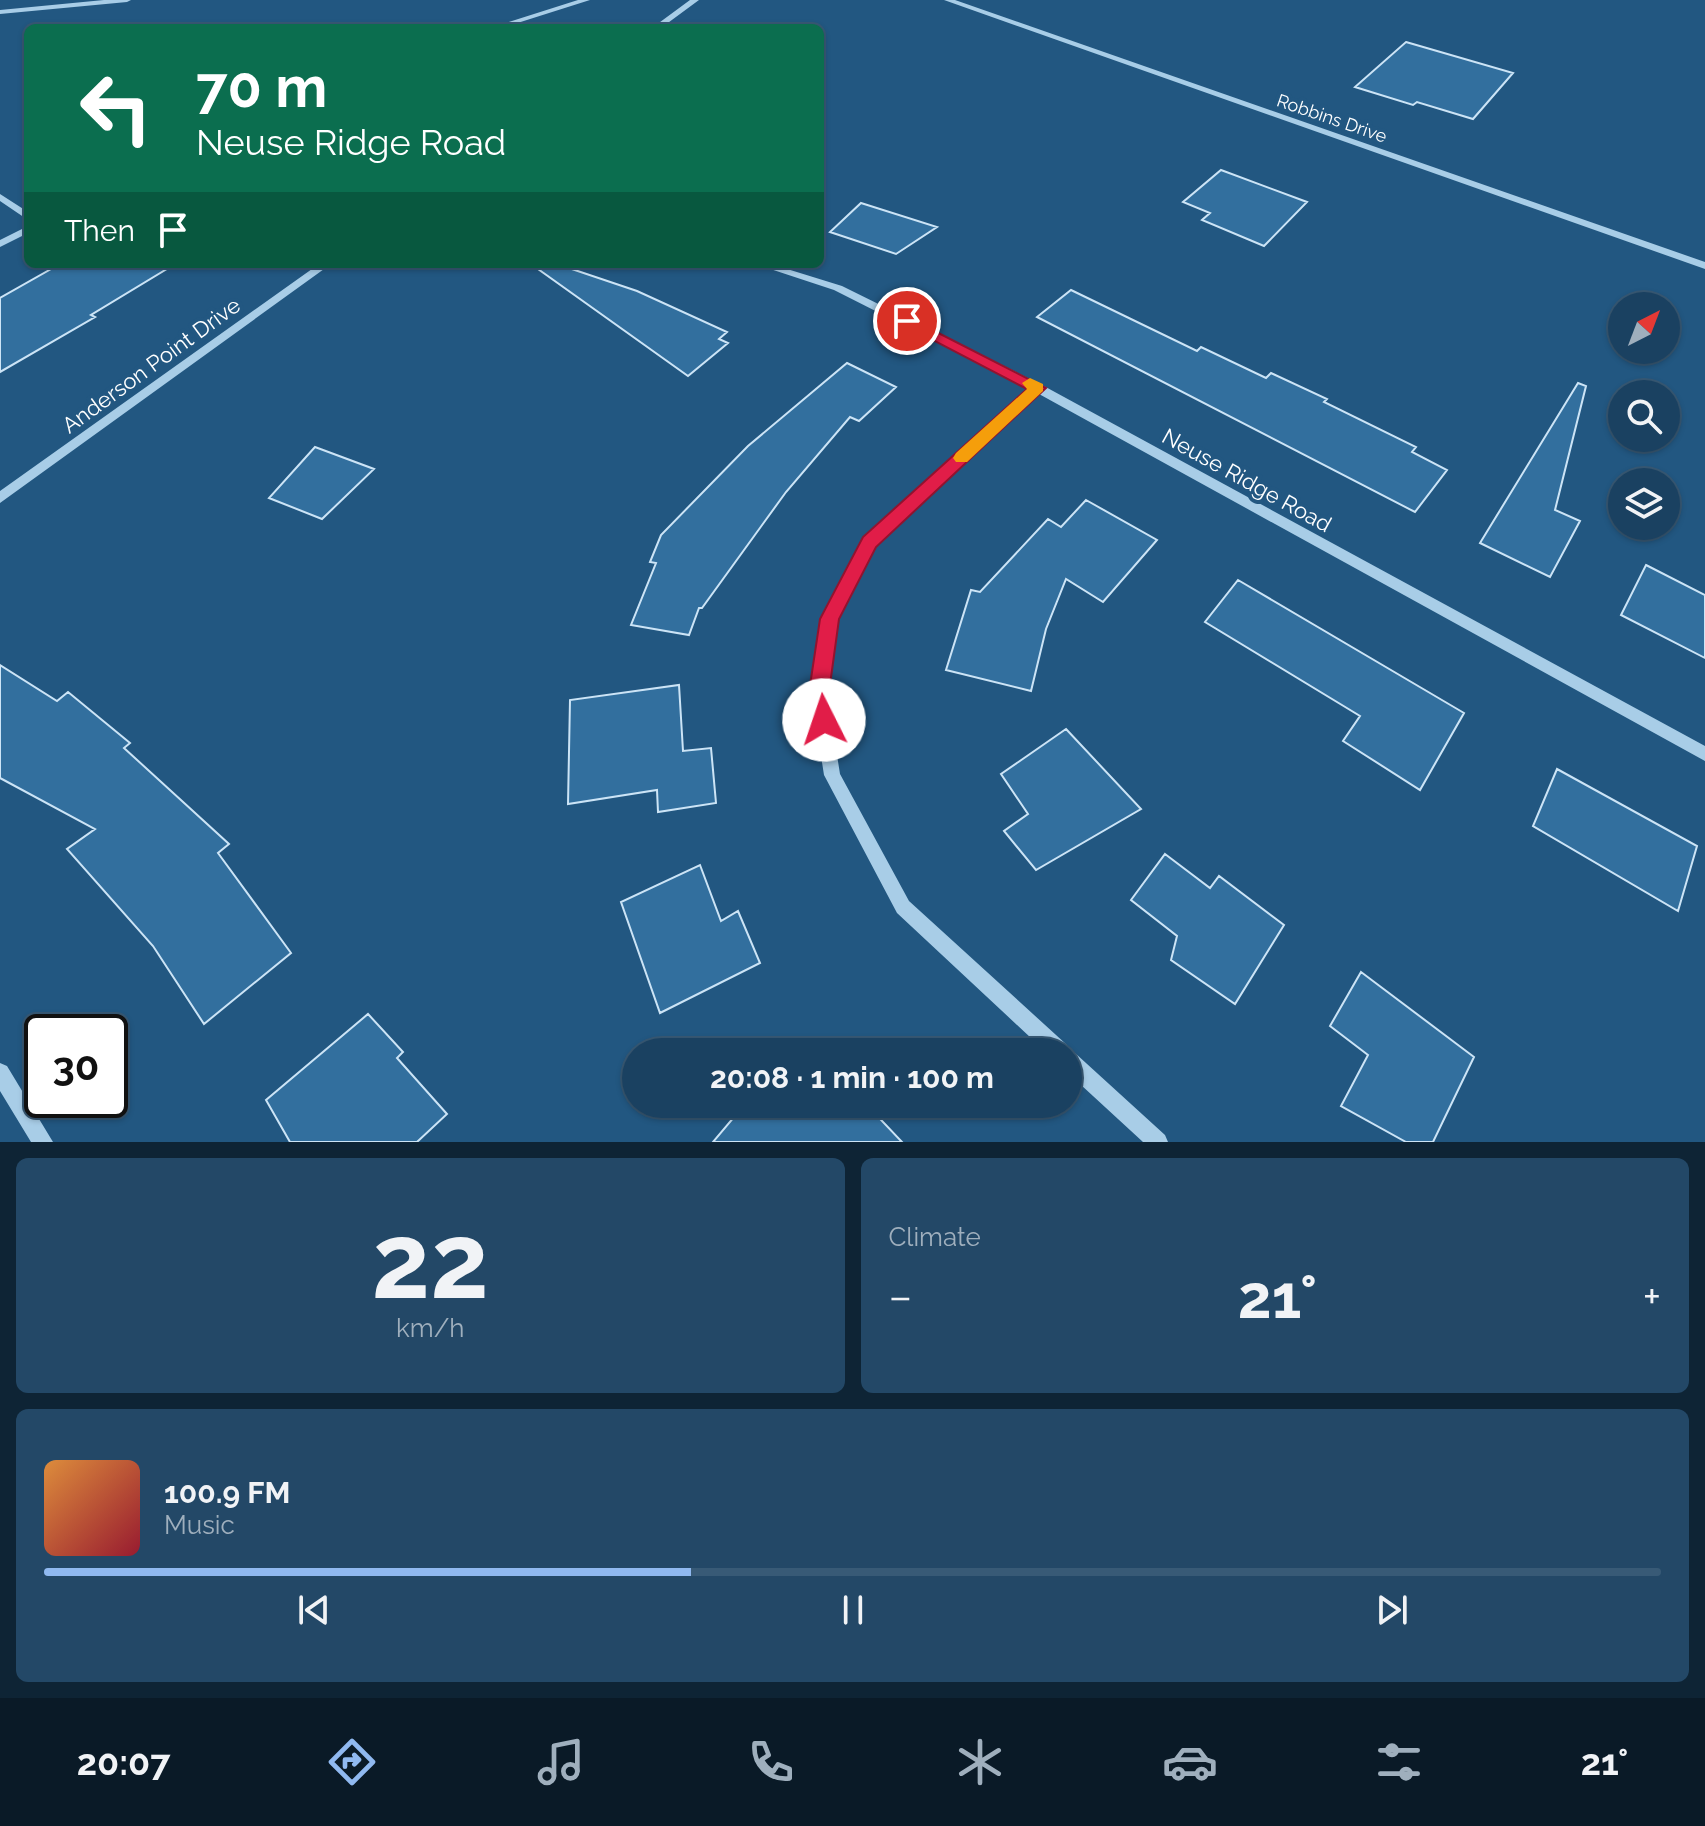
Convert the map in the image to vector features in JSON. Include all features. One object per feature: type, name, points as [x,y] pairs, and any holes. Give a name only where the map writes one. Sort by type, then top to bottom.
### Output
[{"type":"street","points":[[0,12],[127,0]]},
{"type":"street","points":[[520,24],[586,0]]},
{"type":"street","points":[[662,24],[695,0]]},
{"type":"street","name":"Robbins Drive","points":[[948,0],[1705,266]]},
{"type":"street","points":[[0,197],[24,214]]},
{"type":"street","points":[[0,244],[24,231]]},
{"type":"street","name":"Anderson Point Drive","points":[[0,498],[320,268]]},
{"type":"street","name":"Neuse Ridge Road","points":[[773,268],[838,288],[1038,388],[1705,754]]},
{"type":"street","points":[[1038,388],[869,542],[829,619],[819,692],[832,775],[903,907],[1045,1038]]},
{"type":"street","points":[[0,1073],[43,1142]]},
{"type":"street","points":[[1082,1073],[1158,1142]]},
{"type":"building","points":[[1406,42],[1513,73],[1473,119],[1355,87]]},
{"type":"building","points":[[1221,170],[1307,202],[1264,246],[1202,220],[1210,213],[1183,202]]},
{"type":"building","points":[[861,203],[937,227],[896,254],[830,232]]},
{"type":"building","points":[[53,268],[168,268],[91,315],[95,317],[0,372],[0,298]]},
{"type":"building","points":[[537,268],[569,268],[637,291],[727,332],[719,339],[728,343],[688,376]]},
{"type":"building","points":[[1071,290],[1197,351],[1201,347],[1266,378],[1271,373],[1327,399],[1324,402],[1416,447],[1412,452],[1447,470],[1415,512],[1037,317]]},
{"type":"building","points":[[847,363],[896,387],[859,421],[850,417],[786,492],[699,608],[689,635],[631,625],[656,563],[650,562],[661,535],[748,446]]},
{"type":"building","points":[[1578,383],[1586,386],[1555,510],[1580,521],[1550,577],[1480,543]]},
{"type":"building","points":[[315,447],[374,469],[322,519],[269,498]]},
{"type":"building","points":[[1086,500],[1157,540],[1103,602],[1066,579],[1046,629],[1031,691],[946,670],[971,590],[980,592],[1048,519],[1061,527]]},
{"type":"building","points":[[1646,565],[1705,595],[1705,658],[1621,615]]},
{"type":"building","points":[[1238,580],[1464,713],[1420,790],[1343,741],[1360,716],[1205,622]]},
{"type":"building","points":[[0,665],[57,701],[68,692],[130,743],[124,748],[229,844],[218,853],[291,953],[204,1024],[153,946],[67,849],[95,829],[0,778]]},
{"type":"building","points":[[679,685],[683,751],[711,748],[716,803],[658,812],[657,790],[568,804],[570,700]]},
{"type":"building","points":[[1066,729],[1141,809],[1036,870],[1004,831],[1028,814],[1001,774]]},
{"type":"building","points":[[1557,769],[1697,846],[1678,911],[1533,826]]},
{"type":"building","points":[[1165,854],[1210,888],[1219,876],[1284,925],[1235,1004],[1171,960],[1177,936],[1131,900]]},
{"type":"building","points":[[700,865],[721,921],[738,911],[760,963],[660,1013],[621,902]]},
{"type":"building","points":[[1361,972],[1474,1057],[1433,1142],[1406,1142],[1341,1106],[1368,1055],[1330,1026]]},
{"type":"building","points":[[368,1014],[403,1052],[397,1058],[447,1114],[417,1142],[290,1142],[266,1100]]},
{"type":"building","points":[[733,1118],[879,1118],[902,1142],[713,1142]]},
{"type":"slow traffic","points":[[962,458],[1038,388],[1030,383]]},
{"type":"route","points":[[824,720],[819,692],[829,619],[869,542],[1038,388],[907,321]]}]
